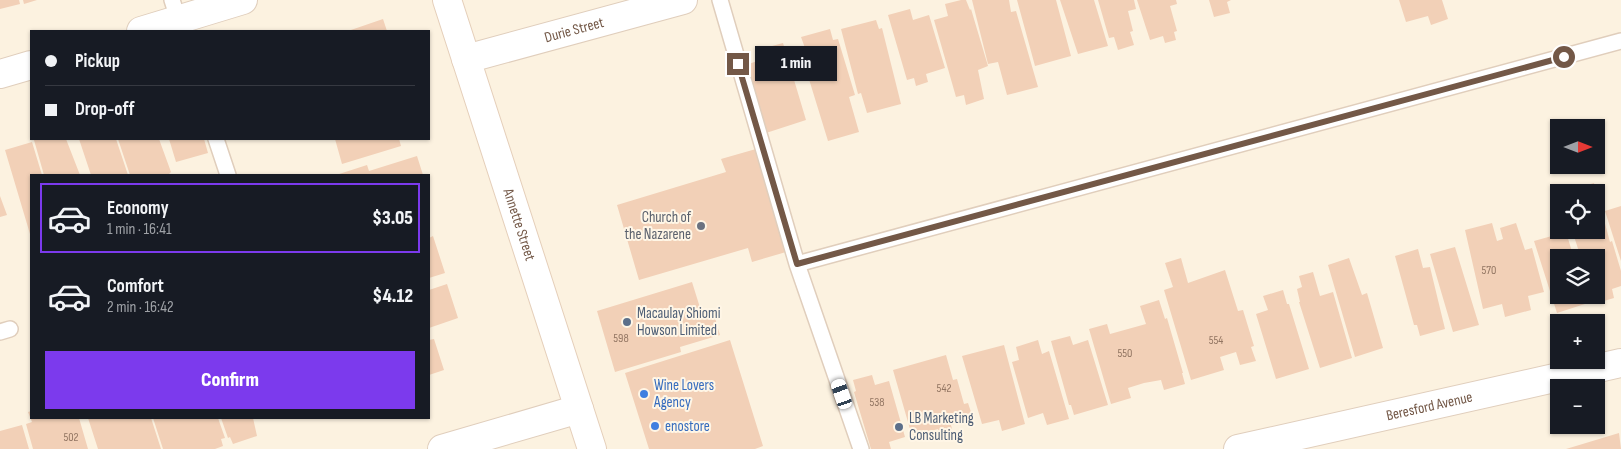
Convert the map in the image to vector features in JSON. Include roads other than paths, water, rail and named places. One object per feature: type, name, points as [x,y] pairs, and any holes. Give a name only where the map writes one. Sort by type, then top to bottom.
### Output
[{"type":"street","points":[[144,30],[177,17],[243,0]]},
{"type":"street","name":"Annette Street","points":[[447,0],[592,449]]},
{"type":"street","name":"Durie Street","points":[[466,59],[683,0]]},
{"type":"street","points":[[0,74],[30,65]]},
{"type":"street","name":"Beresford Avenue","points":[[1238,449],[1621,363]]},
{"type":"street","points":[[442,449],[579,409]]},
{"type":"lane","points":[[720,0],[797,264],[861,449]]},
{"type":"lane","points":[[797,264],[1621,41]]},
{"type":"lane","points":[[216,140],[228,174]]},
{"type":"place","name":"Church of the Nazarene","points":[[701,226]]},
{"type":"place","name":"Macaulay Shiomi Howson Limited","points":[[627,322]]},
{"type":"place","name":"Wine Lovers Agency","points":[[644,394]]},
{"type":"place","name":"enostore","points":[[655,426]]},
{"type":"place","name":"LB Marketing Consulting","points":[[899,427]]}]
